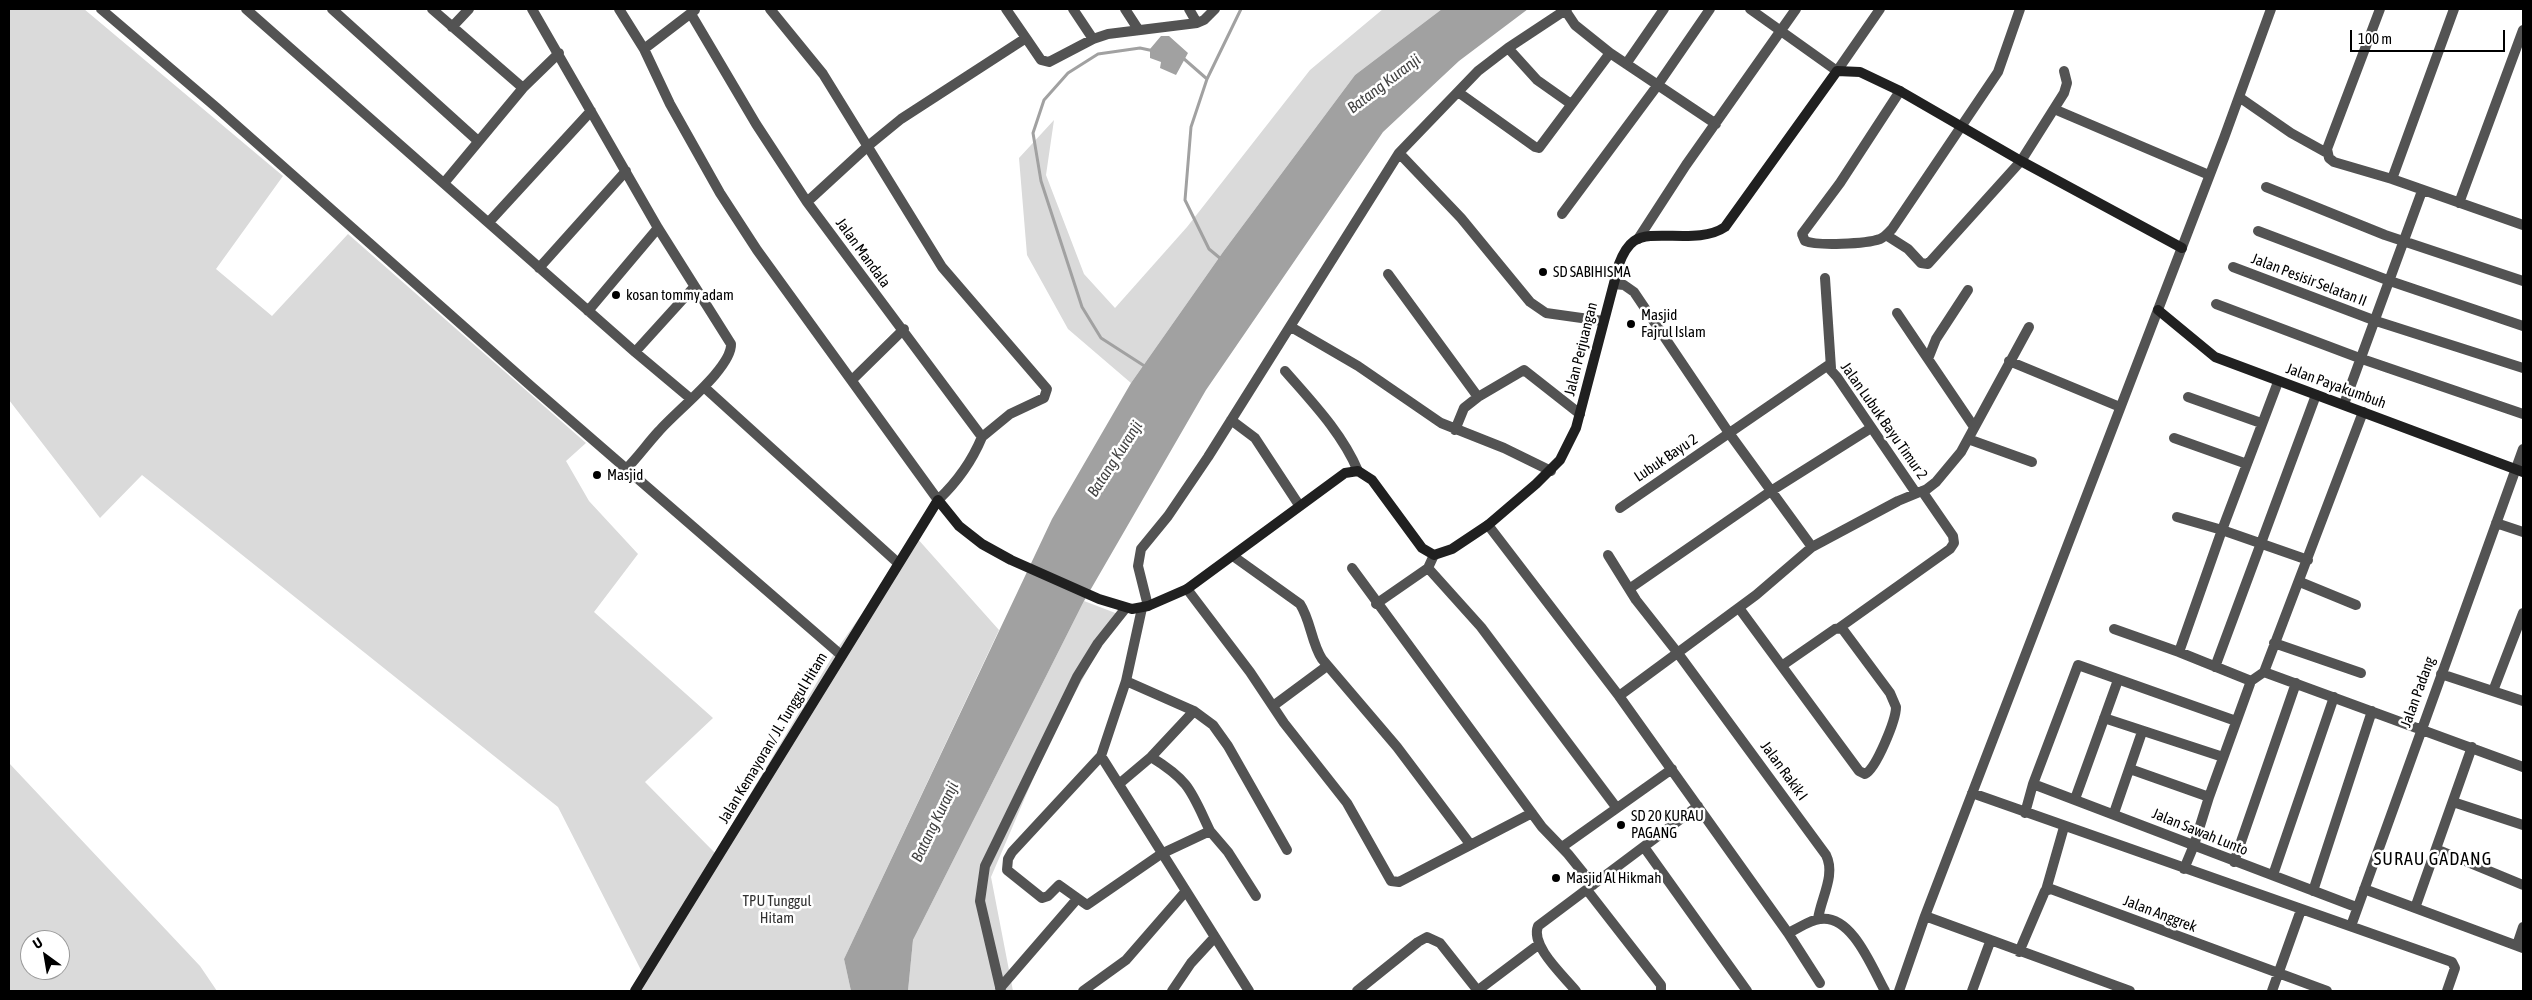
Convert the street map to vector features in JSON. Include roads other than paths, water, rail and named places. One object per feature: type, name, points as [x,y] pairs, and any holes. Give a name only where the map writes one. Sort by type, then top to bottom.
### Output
[{"type":"street","points":[[100,9],[232,120],[626,469],[841,655]]},
{"type":"street","points":[[246,9],[634,352],[691,399]]},
{"type":"street","points":[[333,9],[478,141]]},
{"type":"street","points":[[432,9],[523,88]]},
{"type":"street","points":[[452,26],[469,9]]},
{"type":"street","points":[[532,9],[658,228],[732,344],[730,356],[704,387],[659,430],[639,457],[626,469]]},
{"type":"street","points":[[619,9],[644,49],[670,104],[720,193],[756,250],[938,500],[959,526],[982,544],[1011,560],[1099,599],[1126,609],[1145,607],[1186,589],[1345,473],[1358,471]]},
{"type":"street","points":[[770,9],[823,74],[942,267],[1046,389],[1044,398],[1010,414],[982,437],[973,457],[950,488],[938,500]]},
{"type":"street","points":[[1006,9],[1041,60],[1046,62],[1053,61],[1093,38],[1138,29],[1197,23],[1204,20],[1215,9]]},
{"type":"street","points":[[1073,9],[1093,38]]},
{"type":"street","points":[[1125,9],[1138,29]]},
{"type":"street","points":[[1189,9],[1197,23]]},
{"type":"street","points":[[1210,831],[1161,854],[1088,905],[1059,885],[1048,896],[1042,898],[1010,874],[1007,865],[1012,852],[1101,756],[1126,681],[1145,607],[1138,566],[1141,549],[1190,485],[1399,153],[1478,72],[1508,48],[1566,9],[1575,24],[1610,53],[1716,124]]},
{"type":"street","points":[[1626,64],[1664,9]]},
{"type":"street","points":[[1562,214],[1657,86],[1710,9]]},
{"type":"street","points":[[1750,9],[1836,71],[1860,72],[1900,91],[2021,161],[2182,248]]},
{"type":"street","points":[[1638,239],[1658,206],[1796,9]]},
{"type":"street","points":[[1638,239],[1707,235],[1725,227],[1880,9]]},
{"type":"street","points":[[1900,91],[1802,236],[1809,242],[1827,244],[1874,240],[1886,236],[1998,72],[2020,9]]},
{"type":"street","points":[[1899,991],[1925,916],[2182,248],[2271,9]]},
{"type":"street","points":[[2327,153],[2380,9]]},
{"type":"street","points":[[2392,179],[2454,9]]},
{"type":"street","points":[[644,49],[693,11]]},
{"type":"street","name":"Jalan Mandala","points":[[693,11],[760,132],[807,202],[904,329],[982,437]]},
{"type":"street","points":[[2460,203],[2523,30]]},
{"type":"street","points":[[807,202],[901,118],[1026,38]]},
{"type":"street","points":[[1508,48],[1537,80],[1571,104]]},
{"type":"street","points":[[444,183],[523,88],[559,53]]},
{"type":"street","points":[[1458,92],[1536,147],[1543,145],[1571,104],[1610,53]]},
{"type":"street","points":[[1886,236],[1908,248],[1921,263],[1928,264],[2021,161],[2054,109],[2066,86],[2064,71]]},
{"type":"street","points":[[2239,97],[2291,133],[2327,153],[2334,162],[2392,179],[2422,191],[2523,224]]},
{"type":"street","points":[[2054,109],[2209,175]]},
{"type":"street","points":[[489,222],[591,111]]},
{"type":"street","points":[[1399,153],[1461,218],[1530,302],[1546,313],[1603,322]]},
{"type":"street","points":[[539,268],[626,171]]},
{"type":"street","points":[[2266,187],[2405,242],[2523,281]]},
{"type":"street","points":[[2344,404],[2405,242],[2422,191]]},
{"type":"street","points":[[588,311],[658,228]]},
{"type":"street","points":[[2258,231],[2390,281],[2523,326]]},
{"type":"street","name":"Jalan Perjuangan","points":[[1434,555],[1452,549],[1488,525],[1551,471],[1568,446],[1580,414],[1595,361],[1603,322],[1624,253],[1631,243],[1638,239]]},
{"type":"street","name":"Jalan Pesisir Selatan II","points":[[2232,267],[2376,321],[2523,368]]},
{"type":"street","points":[[1388,274],[1478,397]]},
{"type":"street","points":[[1825,278],[1831,368]]},
{"type":"street","points":[[1614,284],[1624,285],[1634,292],[1729,433],[1812,547]]},
{"type":"street","points":[[634,352],[694,287]]},
{"type":"street","points":[[1928,359],[1936,339],[1968,290]]},
{"type":"street","points":[[2216,304],[2362,359],[2523,414]]},
{"type":"street","name":"Jalan Payakumbuh","points":[[2158,310],[2209,353],[2278,382],[2344,404],[2520,470]]},
{"type":"street","points":[[1897,313],[1974,427]]},
{"type":"street","points":[[1291,327],[1358,366],[1431,418],[1455,430],[1504,448],[1551,471]]},
{"type":"street","points":[[1619,696],[1739,608],[1812,547],[1936,482],[1955,460],[1968,439],[2029,327]]},
{"type":"street","points":[[852,380],[904,329]]},
{"type":"street","points":[[2009,361],[2120,407]]},
{"type":"street","name":"Jalan Lubuk Bayu Timur 2","points":[[1729,433],[1821,368],[1826,366],[1831,368],[1871,428],[1953,536],[1954,543],[1950,549],[1839,628]]},
{"type":"street","points":[[1455,430],[1460,413],[1478,397],[1524,370],[1580,414]]},
{"type":"street","points":[[1285,371],[1337,433],[1352,456],[1358,471],[1372,480],[1422,548],[1434,555],[1428,568],[1376,604]]},
{"type":"street","points":[[2180,652],[2222,530],[2278,382]]},
{"type":"street","points":[[704,387],[898,563]]},
{"type":"street","points":[[2214,667],[2316,396]]},
{"type":"street","points":[[2188,397],[2261,423]]},
{"type":"street","points":[[2184,869],[2251,681],[2264,672],[2300,582],[2363,412]]},
{"type":"street","points":[[1231,420],[1255,438],[1299,505]]},
{"type":"street","points":[[1608,555],[1629,589],[1771,491],[1871,428]]},
{"type":"street","name":"Lubuk Bayu 2","points":[[1620,508],[1729,433]]},
{"type":"street","points":[[2174,438],[2246,464]]},
{"type":"street","points":[[1968,439],[2032,462]]},
{"type":"street","name":"Jalan Padang","points":[[2350,926],[2496,523],[2520,470],[2523,449]]},
{"type":"street","name":"Jalan Kemayoran/ Jl. Tunggul Hitam","points":[[635,991],[938,500]]},
{"type":"street","points":[[2177,517],[2222,530],[2308,560]]},
{"type":"street","points":[[2496,523],[2523,532]]},
{"type":"street","points":[[1488,525],[1619,696],[1820,982]]},
{"type":"street","points":[[1233,556],[1300,604],[1308,620],[1317,652],[1397,747],[1470,844]]},
{"type":"street","points":[[1352,568],[1376,604],[1549,836],[1562,847],[1661,985],[1661,991]]},
{"type":"street","points":[[1428,568],[1481,627],[1616,807]]},
{"type":"street","points":[[2300,582],[2356,605]]},
{"type":"street","points":[[1186,589],[1347,803],[1391,881],[1399,882],[1532,813]]},
{"type":"street","name":"Jalan Rakik I","points":[[1629,589],[1826,855],[1830,865],[1830,874],[1818,919]]},
{"type":"street","points":[[1739,608],[1784,665],[1859,771],[1865,774],[1869,772],[1880,754],[1896,707],[1890,693],[1844,630],[1839,628],[1784,665]]},
{"type":"street","points":[[1000,990],[980,901],[985,866],[1077,676],[1098,643],[1126,609]]},
{"type":"street","points":[[2493,691],[2523,613]]},
{"type":"street","points":[[2114,629],[2180,652],[2251,681]]},
{"type":"street","points":[[2274,643],[2361,673]]},
{"type":"street","points":[[1273,706],[1327,666]]},
{"type":"street","points":[[2025,813],[2033,784],[2076,667],[2080,666],[2236,720]]},
{"type":"street","points":[[2264,672],[2523,767]]},
{"type":"street","points":[[2441,674],[2523,702]]},
{"type":"street","points":[[2075,799],[2118,680]]},
{"type":"street","points":[[1126,681],[1194,711],[1213,725],[1228,746],[1288,850]]},
{"type":"street","points":[[2234,862],[2296,683]]},
{"type":"street","points":[[2273,874],[2334,697]]},
{"type":"street","points":[[1119,784],[1151,757],[1194,711]]},
{"type":"street","points":[[2313,891],[2372,711]]},
{"type":"street","points":[[2104,718],[2142,732],[2224,757]]},
{"type":"street","points":[[2114,813],[2142,732]]},
{"type":"street","points":[[2415,908],[2472,747]]},
{"type":"street","points":[[1101,756],[1249,991]]},
{"type":"street","points":[[1151,757],[1173,770],[1185,781],[1210,831],[1228,852],[1256,896]]},
{"type":"street","points":[[1562,847],[1672,769]]},
{"type":"street","points":[[2130,769],[2209,797]]},
{"type":"street","name":"Jalan Sawah Lunto","points":[[2033,784],[2114,813],[2234,862],[2273,874],[2356,906]]},
{"type":"street","points":[[1972,793],[2453,963],[2455,968],[2448,991]]},
{"type":"street","points":[[2453,802],[2523,826]]},
{"type":"street","points":[[1575,991],[1538,945],[1536,934],[1540,924],[1698,806]]},
{"type":"street","points":[[2019,952],[2046,890],[2064,827]]},
{"type":"street","points":[[1644,847],[1747,991]]},
{"type":"street","points":[[2436,850],[2523,885]]},
{"type":"street","name":"Jalan Anggrek","points":[[2046,890],[2051,889],[2327,991]]},
{"type":"street","points":[[2364,889],[2520,947],[2523,927]]},
{"type":"street","points":[[1083,991],[1126,960],[1186,891]]},
{"type":"street","points":[[1000,990],[1077,899]]},
{"type":"street","points":[[2272,991],[2300,910]]},
{"type":"street","points":[[1925,916],[1990,942],[2130,991]]},
{"type":"street","points":[[1788,934],[1818,919],[1837,921],[1846,926],[1885,991]]},
{"type":"street","points":[[1357,991],[1418,942],[1427,937],[1440,943],[1478,991],[1538,945]]},
{"type":"street","points":[[1172,991],[1191,963],[1214,938]]},
{"type":"street","points":[[1972,991],[1990,942]]},
{"type":"water","name":"Batang Kuranji","points":[[1442,9],[1528,9],[1459,61],[1383,132],[1206,390],[1084,601],[913,940],[908,991],[851,991],[844,959],[1052,519],[1131,383],[1223,252],[1355,75]]},
{"type":"water","points":[[1161,36],[1169,36],[1188,53],[1176,75],[1160,68],[1161,62],[1150,58],[1150,49]]},
{"type":"waterway","points":[[1221,259],[1209,249],[1185,200],[1191,127],[1207,79],[1241,9]]},
{"type":"waterway","points":[[1146,367],[1101,338],[1082,307],[1041,181],[1033,133],[1044,100],[1068,73],[1098,54],[1140,48],[1154,51]]},
{"type":"waterway","points":[[1183,58],[1207,79]]},
{"type":"place","name":"SD SABIHISMA","points":[[1543,272]]},
{"type":"place","name":"kosan tommy adam","points":[[616,295]]},
{"type":"place","name":"Masjid Fajrul Islam","points":[[1631,324]]},
{"type":"place","name":"Masjid","points":[[597,475]]},
{"type":"place","name":"SD 20 KURAU PAGANG","points":[[1621,825]]},
{"type":"place","name":"Masjid Al Hikmah","points":[[1556,878]]},
{"type":"district","name":"SURAU GADANG","points":[[2433,859]]},
{"type":"park label","name":"TPU Tunggul Hitam","points":[[777,910]]}]
